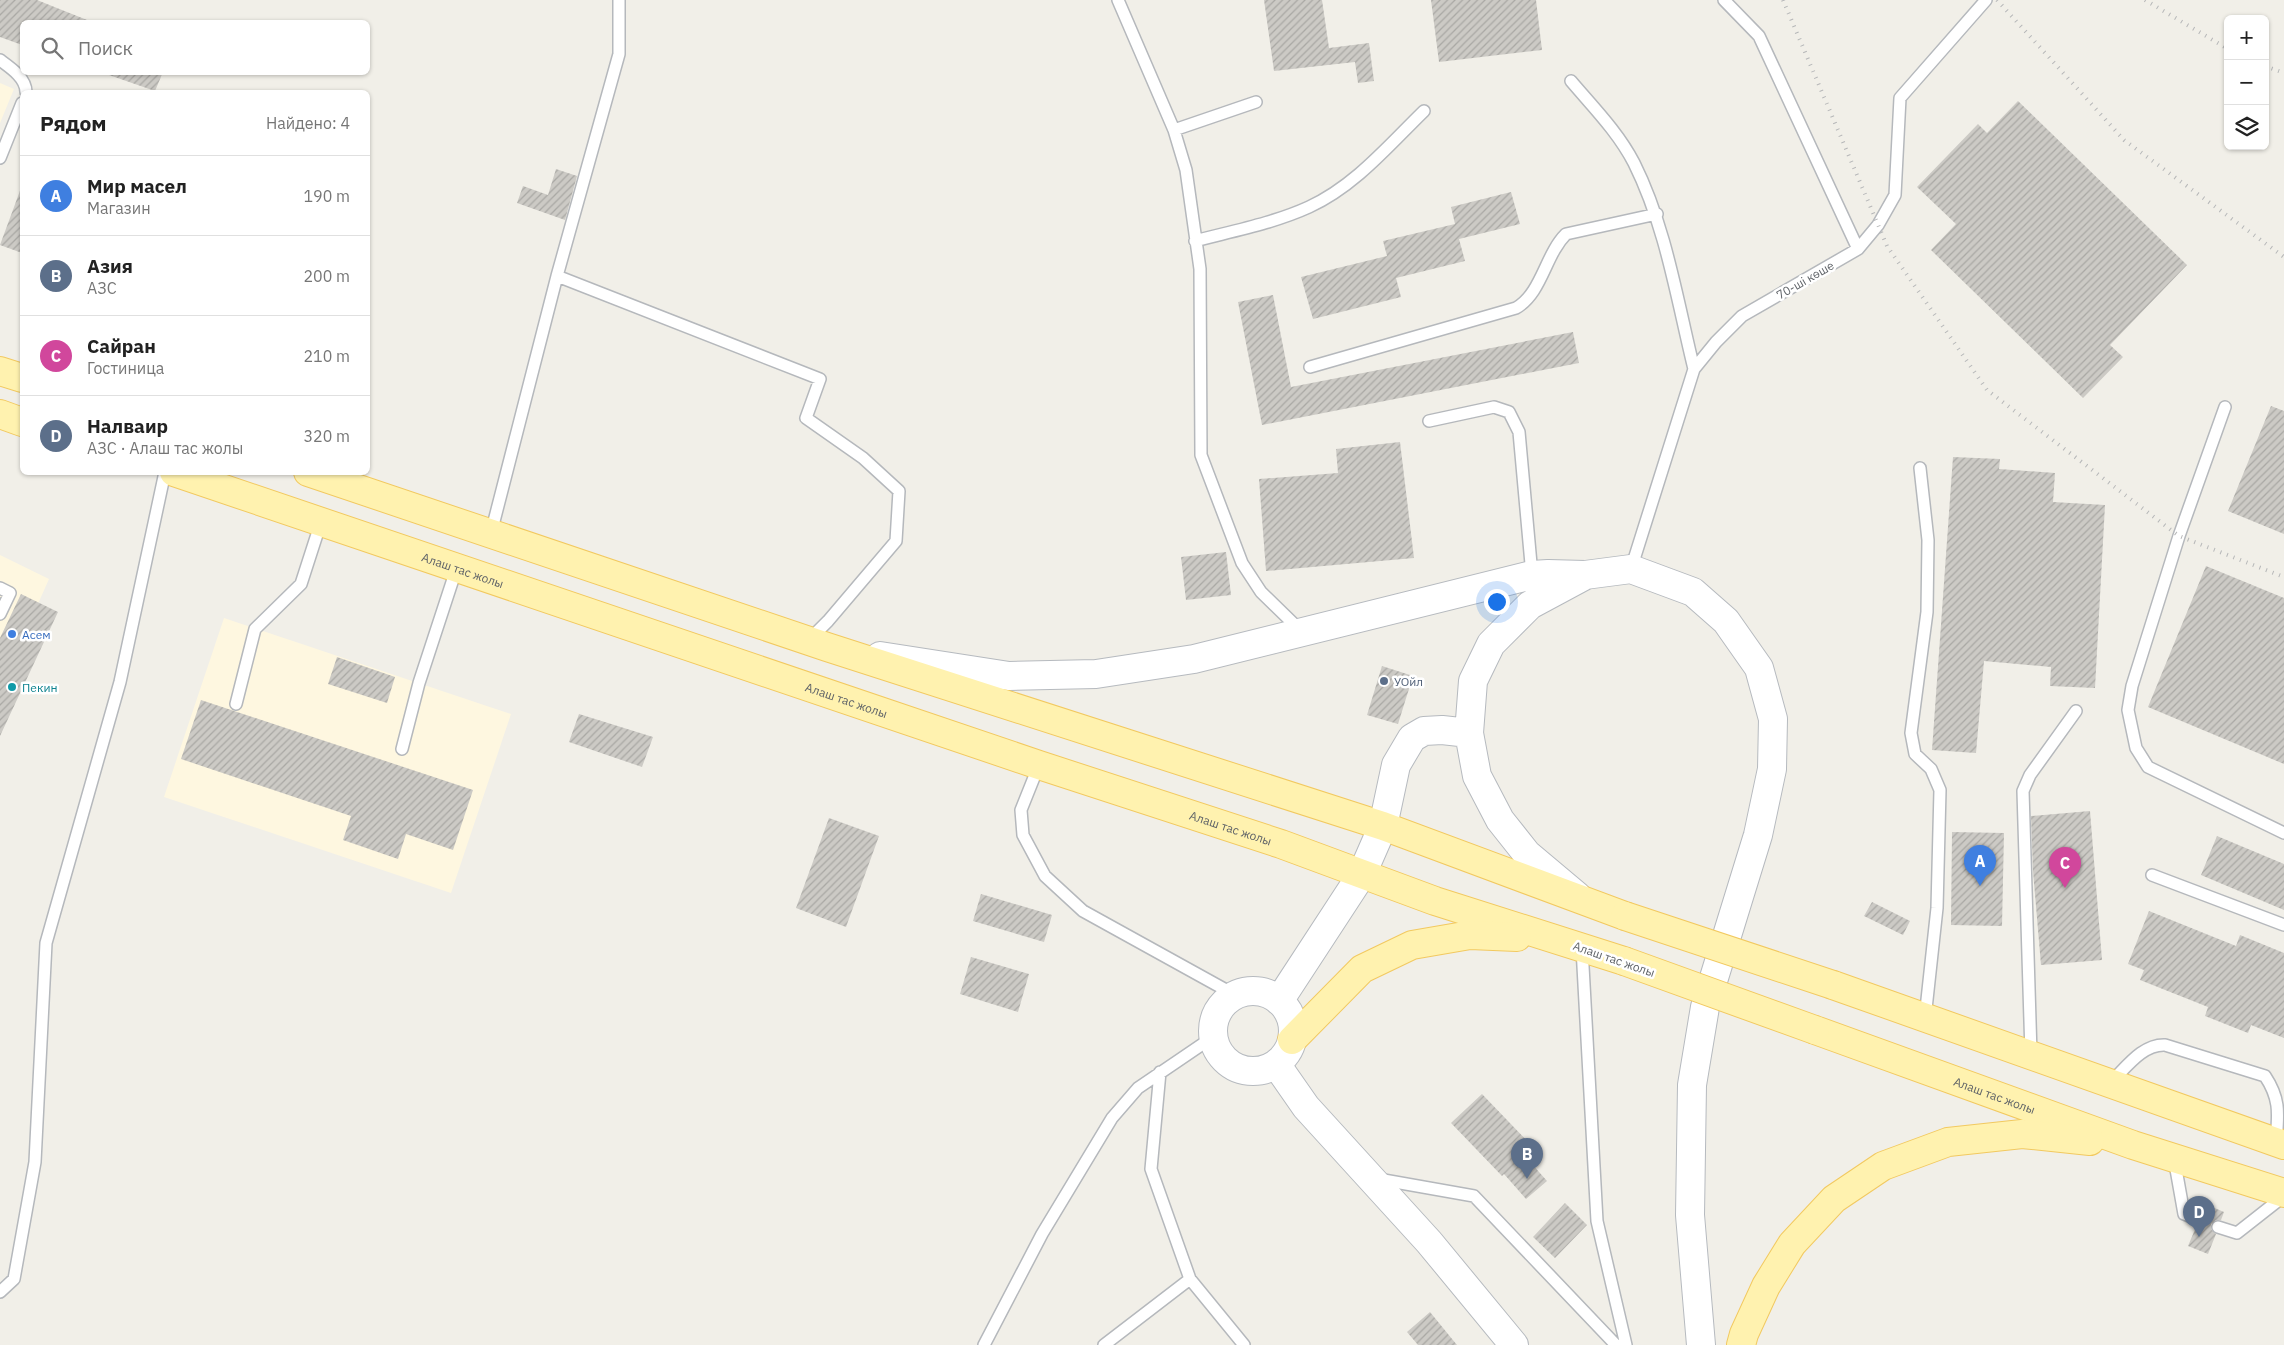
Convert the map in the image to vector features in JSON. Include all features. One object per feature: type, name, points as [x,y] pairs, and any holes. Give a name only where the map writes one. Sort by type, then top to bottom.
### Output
[{"type":"main road","points":[[0,371],[20,377]]},
{"type":"main road","points":[[0,414],[20,421]]},
{"type":"main road","name":"Алаш тас жолы","points":[[183,475],[1040,765],[1281,844],[1435,901],[1624,961],[2134,1145],[2284,1194]]},
{"type":"main road","points":[[317,475],[818,644],[1382,826],[1577,896],[1625,916],[1832,985],[2280,1144]]},
{"type":"main road","points":[[818,644],[1009,676],[1096,674],[1194,659],[1532,575],[1586,575],[1630,569],[1693,592],[1726,621],[1759,668],[1773,719],[1772,769],[1758,835],[1705,1008],[1692,1085],[1690,1215],[1701,1345]]},
{"type":"main road","points":[[1577,896],[1527,854],[1500,820],[1477,776],[1469,733],[1473,681],[1491,644],[1530,605],[1586,575]]},
{"type":"main road","points":[[1279,1001],[1362,874],[1382,826],[1396,765],[1412,738],[1424,731],[1442,730],[1469,733]]},
{"type":"main road","points":[[1292,1040],[1291,1019],[1279,1001],[1269,995],[1258,992],[1246,992],[1235,995],[1225,1002],[1217,1013],[1213,1025],[1213,1037],[1217,1050],[1226,1061],[1237,1068],[1257,1071],[1276,1064],[1284,1058],[1292,1040],[1362,969],[1412,945],[1470,935],[1556,939]]},
{"type":"main road","points":[[1276,1064],[1306,1107],[1429,1242],[1514,1345]]},
{"type":"main road","points":[[1741,1345],[1744,1334],[1766,1286],[1792,1244],[1834,1199],[1883,1166],[1948,1142],[2022,1134],[2134,1145]]},
{"type":"lane","points":[[491,533],[557,276],[619,54],[619,0]]},
{"type":"lane","points":[[1118,0],[1174,130],[1186,170],[1200,269],[1201,455],[1242,563],[1261,592],[1301,632]]},
{"type":"lane","points":[[1724,0],[1759,36],[1858,249]]},
{"type":"lane","name":"70-ші көше","points":[[1630,569],[1694,369],[1716,342],[1742,316],[1858,249],[1878,224],[1895,195],[1900,98],[1986,0]]},
{"type":"lane","points":[[0,60],[26,84],[26,90]]},
{"type":"lane","points":[[1571,81],[1615,132],[1634,162],[1656,214],[1694,369]]},
{"type":"lane","points":[[1174,130],[1256,102]]},
{"type":"lane","points":[[0,158],[20,108]]},
{"type":"lane","points":[[1195,241],[1310,207],[1353,180],[1424,112]]},
{"type":"lane","points":[[1310,367],[1516,308],[1527,302],[1558,243],[1566,234],[1656,214]]},
{"type":"lane","points":[[557,276],[820,379],[806,418],[863,458],[899,491],[896,541],[828,621],[818,644]]},
{"type":"lane","points":[[1429,421],[1494,407],[1509,412],[1519,432],[1532,575]]},
{"type":"lane","points":[[2226,407],[2179,536],[2132,686],[2128,710],[2136,748],[2148,767],[2284,833]]},
{"type":"lane","points":[[1920,468],[1928,540],[1927,612],[1911,733],[1914,754],[1930,770],[1940,790],[1937,908],[1925,1018]]},
{"type":"lane","points":[[0,1292],[14,1279],[35,1162],[46,942],[120,682],[164,475]]},
{"type":"lane","points":[[236,704],[255,628],[301,584],[321,522]]},
{"type":"lane","points":[[402,749],[419,683],[458,567]]},
{"type":"lane","points":[[0,588],[10,593],[0,614]]},
{"type":"lane","points":[[2031,1056],[2023,791],[2030,775],[2076,711]]},
{"type":"lane","points":[[1040,765],[1021,810],[1023,835],[1045,876],[1083,911],[1235,995]]},
{"type":"lane","points":[[2152,875],[2284,925]]},
{"type":"lane","points":[[1582,948],[1597,1221],[1626,1345]]},
{"type":"lane","points":[[984,1345],[1042,1234],[1112,1118],[1138,1088],[1213,1037]]},
{"type":"lane","points":[[2110,1083],[2143,1052],[2154,1045],[2165,1045],[2265,1076],[2274,1090],[2278,1106],[2280,1144]]},
{"type":"lane","points":[[1160,1072],[1152,1169],[1190,1279],[1244,1345]]},
{"type":"lane","points":[[2174,1157],[2184,1214],[2199,1220]]},
{"type":"lane","points":[[1369,1177],[1474,1196],[1616,1345]]},
{"type":"lane","points":[[2218,1227],[2237,1233],[2284,1194]]},
{"type":"lane","points":[[1104,1345],[1190,1279]]},
{"type":"shaded area","points":[[0,83],[14,89],[0,123]]},
{"type":"shaded area","name":"Асем","points":[[0,555],[49,579],[0,689]]},
{"type":"shaded area","points":[[224,618],[511,714],[451,893],[164,797]]},
{"type":"building","points":[[0,0],[37,0],[87,20],[20,20],[20,44],[0,37]]},
{"type":"building","points":[[1264,0],[1322,0],[1329,48],[1369,43],[1374,81],[1358,83],[1355,62],[1274,71]]},
{"type":"building","points":[[1431,0],[1536,0],[1542,50],[1439,62]]},
{"type":"building","points":[[109,75],[162,75],[155,90]]},
{"type":"building","points":[[2018,101],[2187,265],[2110,345],[2123,357],[2083,398],[1931,250],[1956,224],[1917,187],[1978,124],[1987,133]]},
{"type":"building","points":[[556,169],[577,176],[565,220],[517,203],[523,186],[548,195]]},
{"type":"building","points":[[20,191],[20,252],[0,245]]},
{"type":"building","points":[[1511,192],[1520,224],[1459,239],[1465,261],[1396,278],[1401,297],[1313,319],[1301,277],[1387,256],[1383,241],[1455,224],[1451,207]]},
{"type":"building","points":[[1273,295],[1291,387],[1573,332],[1579,363],[1262,425],[1238,302]]},
{"type":"building","points":[[2271,406],[2284,411],[2284,534],[2228,511]]},
{"type":"building","points":[[1400,442],[1414,558],[1266,571],[1259,479],[1338,473],[1336,449]]},
{"type":"building","points":[[1953,457],[2000,459],[1999,469],[2055,473],[2053,502],[2105,505],[2095,688],[2050,686],[2051,667],[1984,661],[1976,753],[1932,750]]},
{"type":"building","points":[[1226,552],[1231,595],[1186,600],[1181,557]]},
{"type":"building","points":[[2206,566],[2284,598],[2284,764],[2148,707]]},
{"type":"building","name":"Пекин","points":[[21,594],[58,612],[0,736],[0,638]]},
{"type":"building","points":[[337,657],[395,677],[387,703],[328,684]]},
{"type":"building","points":[[1382,666],[1413,676],[1398,724],[1367,715]]},
{"type":"building","points":[[201,700],[473,790],[453,850],[406,834],[398,859],[343,840],[351,816],[181,759]]},
{"type":"building","points":[[579,714],[653,737],[642,767],[569,742]]},
{"type":"building","points":[[2090,811],[2102,960],[2041,965],[2033,871],[2031,816]]},
{"type":"building","points":[[829,818],[879,836],[846,927],[796,908]]},
{"type":"building","points":[[1952,832],[2004,833],[2002,926],[1951,925]]},
{"type":"building","points":[[2217,836],[2284,864],[2284,910],[2201,875]]},
{"type":"building","points":[[981,894],[1052,915],[1044,942],[973,921]]},
{"type":"building","points":[[1872,902],[1910,921],[1903,935],[1864,916]]},
{"type":"building","points":[[2149,911],[2236,946],[2240,935],[2284,953],[2284,1038],[2251,1025],[2248,1033],[2205,1016],[2208,1007],[2140,980],[2144,970],[2128,964]]},
{"type":"building","points":[[971,957],[1029,974],[1018,1012],[960,994]]},
{"type":"building","points":[[1482,1094],[1533,1147],[1524,1155],[1547,1181],[1526,1199],[1504,1174],[1502,1176],[1451,1123]]},
{"type":"building","points":[[1565,1203],[1587,1225],[1555,1258],[1533,1237]]},
{"type":"building","points":[[2205,1204],[2224,1212],[2221,1220],[2216,1220],[2211,1224],[2211,1229],[2216,1234],[2208,1254],[2188,1246],[2196,1227],[2203,1226],[2206,1222],[2205,1216],[2201,1213]]},
{"type":"building","points":[[1430,1312],[1457,1345],[1418,1345],[1407,1332]]},
{"type":"railway","points":[[1783,0],[1887,246],[1987,390],[2179,536],[2284,577]]},
{"type":"railway","points":[[1997,0],[2124,140],[2284,257]]},
{"type":"railway","points":[[2145,0],[2224,47]]},
{"type":"railway","points":[[2269,67],[2284,73]]},
{"type":"place","name":"Асем","points":[[12,634]]},
{"type":"place","name":"УОйл","points":[[1384,681]]},
{"type":"place","name":"Пекин","points":[[12,687]]},
{"type":"place","name":"Мир масел","points":[[1980,886]]},
{"type":"place","name":"Сайран","points":[[2065,888]]},
{"type":"place","name":"Азия","points":[[1527,1179]]},
{"type":"place","name":"Налваир","points":[[2199,1237]]}]
